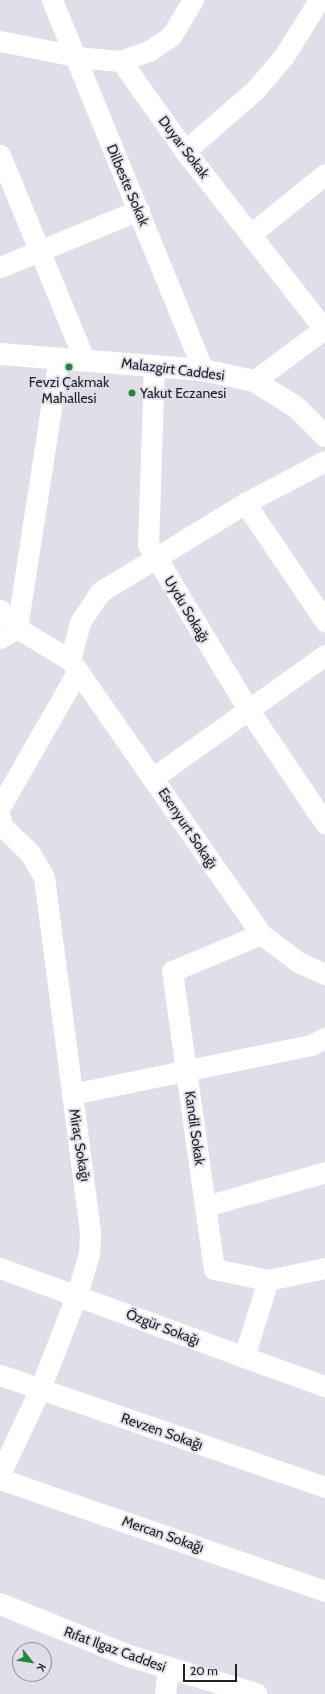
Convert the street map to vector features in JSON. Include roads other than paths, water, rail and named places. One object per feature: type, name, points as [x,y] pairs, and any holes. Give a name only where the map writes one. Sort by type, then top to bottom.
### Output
[{"type":"street","name":"Dilbeste Sokak","points":[[52,0],[72,56],[139,210],[203,370]]},
{"type":"street","points":[[0,41],[72,56],[121,61],[149,51],[170,36],[193,0]]},
{"type":"street","points":[[185,151],[256,89],[284,56],[319,0]]},
{"type":"street","name":"Duyar Sokak","points":[[121,61],[185,151],[252,233],[325,328]]},
{"type":"street","points":[[0,155],[38,253],[84,359]]},
{"type":"street","points":[[252,233],[325,174]]},
{"type":"street","points":[[0,267],[38,253],[139,210]]},
{"type":"street","points":[[254,381],[325,328]]},
{"type":"street","name":"Malazgirt Caddesi","points":[[0,354],[84,359],[203,370],[254,381],[296,407],[325,436]]},
{"type":"street","points":[[9,633],[59,358]]},
{"type":"street","name":"Uydu Sokağı","points":[[154,365],[148,544],[248,709],[325,823]]},
{"type":"street","points":[[0,806],[74,666],[80,622],[100,592],[245,503],[325,461]]},
{"type":"street","points":[[245,503],[325,621]]},
{"type":"street","points":[[0,610],[9,633],[74,666]]},
{"type":"street","points":[[154,777],[325,655]]},
{"type":"street","name":"Esenyurt Sokağı","points":[[74,666],[154,777],[261,934],[298,962],[325,974]]},
{"type":"street","name":"Miraç Sokağı","points":[[0,817],[8,842],[30,853],[44,877],[90,1231],[89,1254],[77,1294],[40,1389],[0,1474]]},
{"type":"street","name":"Kandil Sokak","points":[[261,934],[172,971],[188,1072],[214,1269],[268,1280],[325,1268]]},
{"type":"street","points":[[72,1094],[188,1072],[311,1045],[325,1038]]},
{"type":"street","points":[[206,1206],[325,1172]]},
{"type":"street","name":"Özgür Sokağı","points":[[0,1268],[77,1294],[325,1386]]},
{"type":"street","points":[[244,1357],[268,1280]]},
{"type":"street","name":"Revzen Sokağı","points":[[0,1374],[325,1487]]},
{"type":"street","name":"Mercan Sokağı","points":[[0,1479],[325,1591]]},
{"type":"street","name":"Rıfat Ilgaz Caddesi","points":[[0,1604],[89,1642],[168,1669],[256,1694]]},
{"type":"street","points":[[165,1694],[168,1669]]},
{"type":"place","name":"Fevzi Çakmak Mahallesi","points":[[69,367]]},
{"type":"place","name":"Yakut Eczanesi","points":[[132,393]]}]
